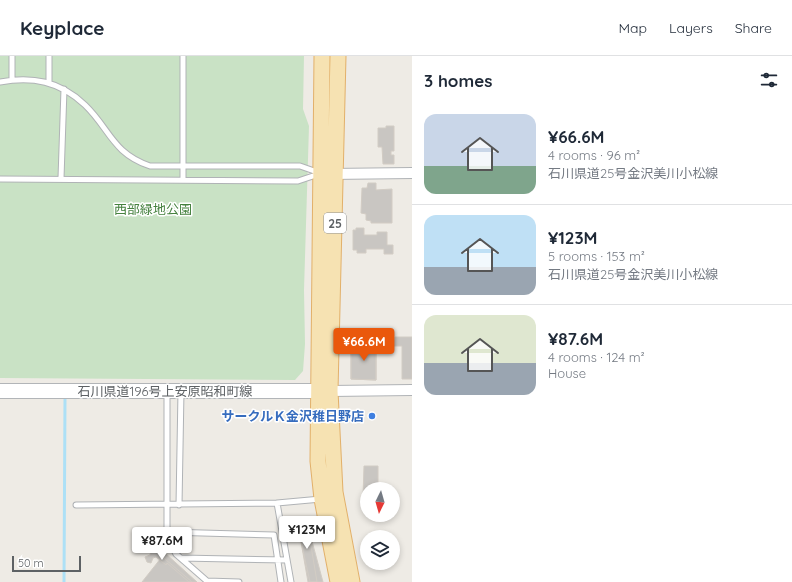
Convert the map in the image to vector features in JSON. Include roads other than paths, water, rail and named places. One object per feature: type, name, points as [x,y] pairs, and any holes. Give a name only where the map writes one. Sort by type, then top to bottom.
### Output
[{"type":"main road","name":"25","points":[[322,56],[320,173],[325,391],[335,492],[352,582]]},
{"type":"main road","name":"25","points":[[338,56],[336,174],[325,391],[318,461],[322,499],[338,582]]},
{"type":"main road","name":"石川県道196号上安原昭和町線","points":[[0,391],[325,391]]},
{"type":"street","points":[[320,173],[412,172]]},
{"type":"street","points":[[325,391],[412,390]]},
{"type":"lane","points":[[12,56],[12,80]]},
{"type":"lane","points":[[49,82],[50,56]]},
{"type":"lane","points":[[182,180],[183,56]]},
{"type":"lane","points":[[0,82],[12,80],[49,82],[64,89],[85,105],[118,148],[134,161],[150,166],[300,166],[320,173]]},
{"type":"lane","points":[[61,178],[64,89]]},
{"type":"lane","points":[[0,179],[61,178],[298,181],[320,173]]},
{"type":"lane","points":[[174,390],[167,505],[167,537],[176,554],[207,581],[239,582]]},
{"type":"lane","points":[[174,390],[179,505]]},
{"type":"lane","points":[[76,505],[277,503],[322,499]]},
{"type":"lane","points":[[277,503],[291,582]]},
{"type":"lane","points":[[167,532],[274,535],[281,582]]},
{"type":"lane","points":[[181,558],[287,560]]},
{"type":"waterway","points":[[64,582],[65,399]]},
{"type":"place","name":"サークルＫ金沢稚日野店","points":[[372,416]]},
{"type":"park label","name":"西部緑地公園","points":[[153,209]]}]
